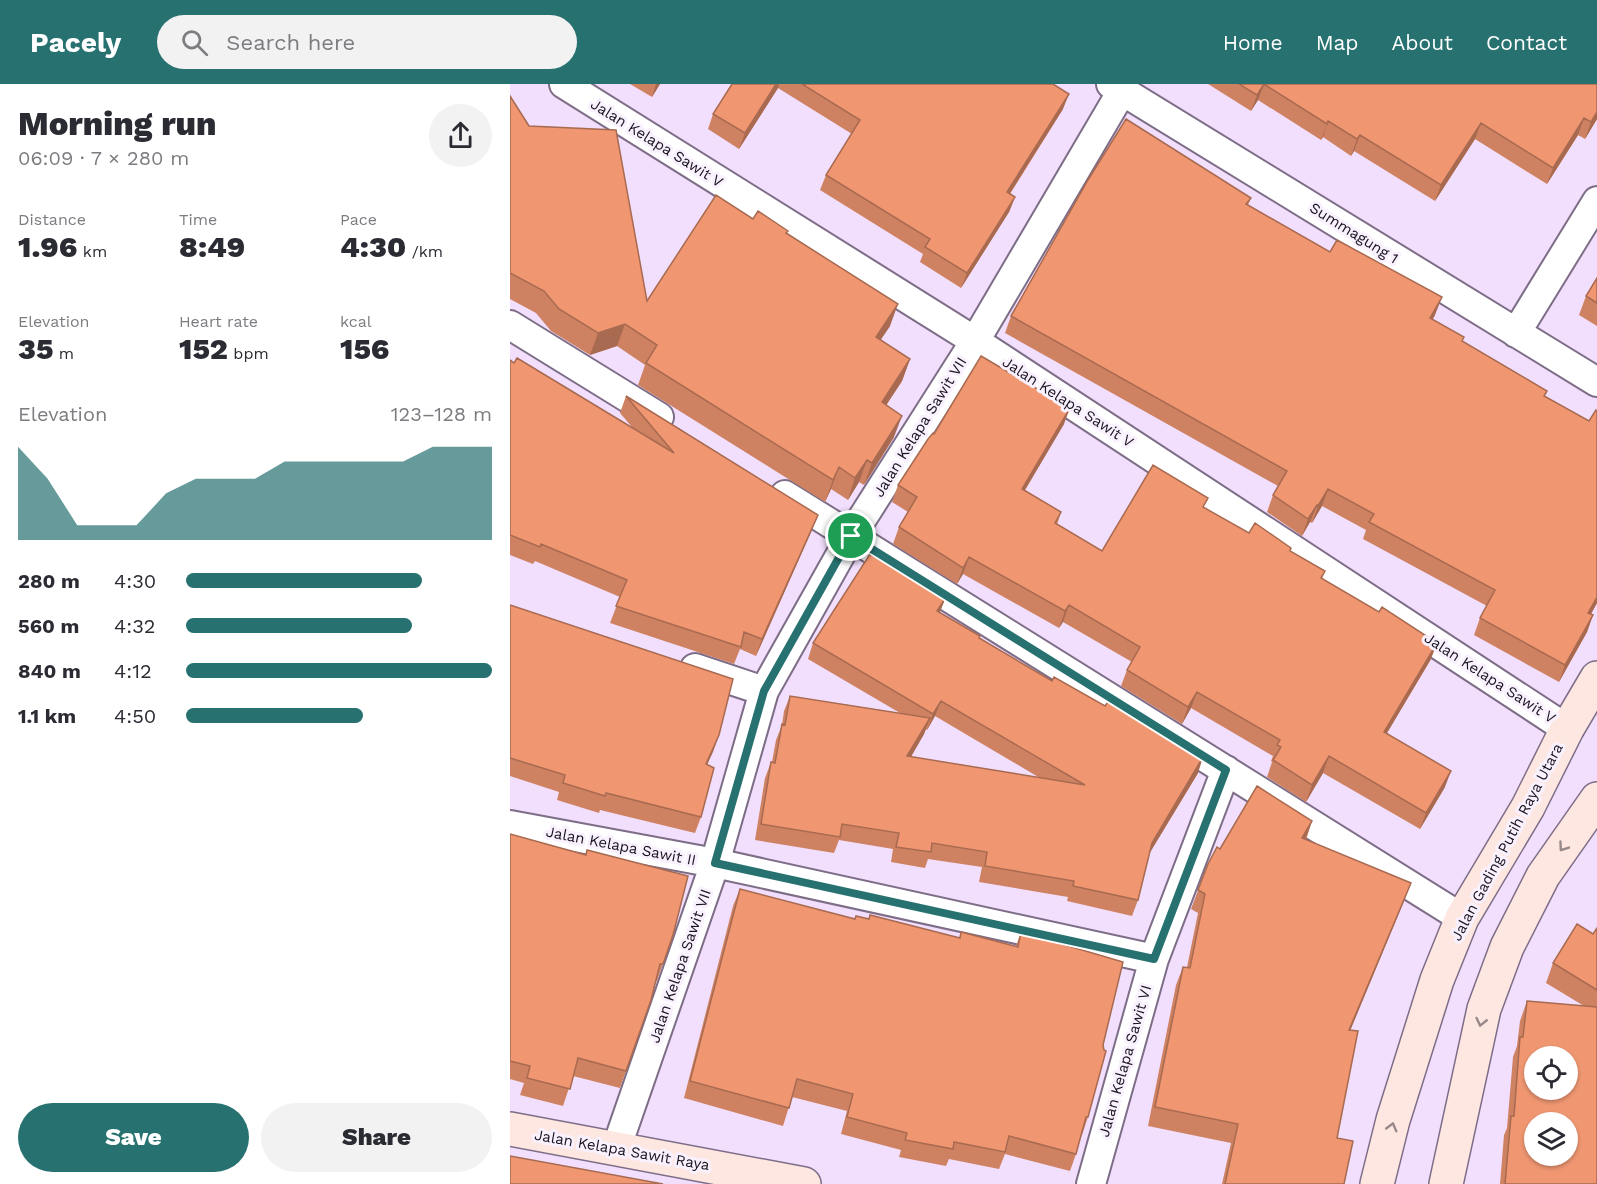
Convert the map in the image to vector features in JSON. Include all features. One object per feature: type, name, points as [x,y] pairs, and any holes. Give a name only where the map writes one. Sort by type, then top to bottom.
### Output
[{"type":"street","name":"Jalan Kelapa Sawit V","points":[[564,84],[975,341],[1567,729]]},
{"type":"street","name":"Jalan Kelapa Sawit VII","points":[[616,1149],[715,863],[764,691],[851,536],[975,341],[1117,87]]},
{"type":"street","name":"Summagung 1","points":[[1117,87],[1597,382]]},
{"type":"street","points":[[1516,333],[1597,201]]},
{"type":"street","points":[[510,325],[680,431]]},
{"type":"street","points":[[761,480],[1462,918]]},
{"type":"street","points":[[674,662],[764,691]]},
{"type":"street","name":"Jalan Gading Putih Raya Utara","points":[[1377,1184],[1433,991],[1462,918],[1527,807],[1567,729],[1597,678]]},
{"type":"street","name":"Jalan Kelapa Sawit VI","points":[[1091,1184],[1154,959],[1226,770]]},
{"type":"street","points":[[1446,1184],[1484,1009],[1507,947],[1543,876],[1597,799]]},
{"type":"street","name":"Jalan Kelapa Sawit II","points":[[510,825],[715,863],[1154,959]]},
{"type":"street","name":"Jalan Kelapa Sawit Raya","points":[[510,1130],[804,1184]]},
{"type":"building","points":[[732,84],[776,84],[745,133],[713,114]]},
{"type":"building","points":[[802,84],[1053,84],[1069,94],[1007,192],[1015,197],[967,273],[925,247],[930,239],[826,175],[860,120]]},
{"type":"building","points":[[1239,84],[1264,84],[1257,95]]},
{"type":"building","points":[[1264,84],[1597,84],[1597,112],[1591,122],[1584,118],[1553,168],[1481,123],[1441,185],[1360,135],[1357,139],[1328,121],[1327,124]]},
{"type":"building","points":[[510,96],[529,126],[616,130],[647,301],[716,195],[753,219],[758,211],[788,231],[786,233],[898,304],[876,337],[910,359],[882,402],[902,416],[872,463],[867,460],[855,478],[839,467],[833,480],[646,363],[657,345],[625,324],[598,333],[559,309],[544,291],[510,273]]},
{"type":"building","points":[[1126,119],[1251,198],[1246,204],[1330,252],[1337,240],[1442,297],[1430,318],[1464,337],[1462,341],[1547,391],[1544,396],[1589,421],[1597,411],[1597,597],[1588,613],[1593,615],[1565,665],[1480,618],[1495,590],[1369,522],[1374,514],[1328,489],[1308,519],[1273,495],[1287,471],[1011,316],[1088,180]]},
{"type":"building","points":[[1597,278],[1597,303],[1586,296]]},
{"type":"building","points":[[981,356],[1070,408],[1022,489],[1061,512],[1055,523],[1102,551],[1153,465],[1208,498],[1203,507],[1249,533],[1255,523],[1291,548],[1290,551],[1325,571],[1321,578],[1379,612],[1382,607],[1437,643],[1384,732],[1451,771],[1426,813],[1329,756],[1312,785],[1273,760],[1281,747],[1277,745],[1280,740],[1197,692],[1188,707],[1127,670],[1140,647],[1069,605],[1065,611],[969,557],[963,568],[899,527],[917,497],[898,485],[928,439],[934,434]]},
{"type":"building","points":[[517,358],[674,453],[626,396],[818,515],[762,639],[744,632],[741,647],[616,606],[627,580],[541,544],[540,547],[510,535],[510,360],[514,363]]},
{"type":"building","points":[[870,554],[880,560],[882,557],[946,597],[937,611],[980,636],[979,638],[1052,681],[1054,677],[1105,706],[1110,699],[1203,757],[1152,843],[1138,900],[1073,886],[1074,881],[985,866],[987,852],[932,843],[931,852],[896,847],[899,833],[842,824],[840,837],[761,824],[771,762],[775,763],[790,696],[930,718],[907,756],[1085,785],[941,701],[933,714],[813,643]]},
{"type":"building","points":[[510,605],[733,679],[719,735],[706,764],[714,768],[701,817],[606,793],[605,796],[563,783],[565,775],[510,758]]},
{"type":"building","points":[[1257,786],[1312,821],[1302,838],[1411,883],[1349,1030],[1358,1031],[1337,1138],[1353,1141],[1344,1184],[1225,1184],[1238,1124],[1155,1107],[1183,967],[1190,968],[1205,894],[1198,890],[1217,847],[1220,849]]},
{"type":"building","points":[[510,834],[586,855],[587,850],[688,876],[673,935],[663,964],[660,964],[651,1000],[626,1071],[578,1058],[570,1089],[527,1078],[530,1066],[510,1061]]},
{"type":"building","points":[[740,889],[855,919],[856,916],[869,919],[870,915],[960,938],[961,932],[1018,947],[1021,932],[1123,962],[1103,1045],[1106,1051],[1076,1154],[1009,1136],[1005,1152],[954,1142],[953,1149],[905,1140],[907,1133],[847,1117],[853,1094],[797,1079],[789,1108],[690,1081]]},
{"type":"building","points":[[1577,924],[1593,934],[1597,928],[1597,990],[1553,963]]},
{"type":"building","points":[[1527,1001],[1597,1007],[1597,1184],[1505,1184],[1511,1116],[1514,1116],[1520,1037],[1523,1037]]},
{"type":"building","points":[[510,1156],[663,1184],[510,1184]]},
{"type":"route","points":[[851,536],[1226,770],[1154,959],[715,863],[764,691],[851,536]]}]
